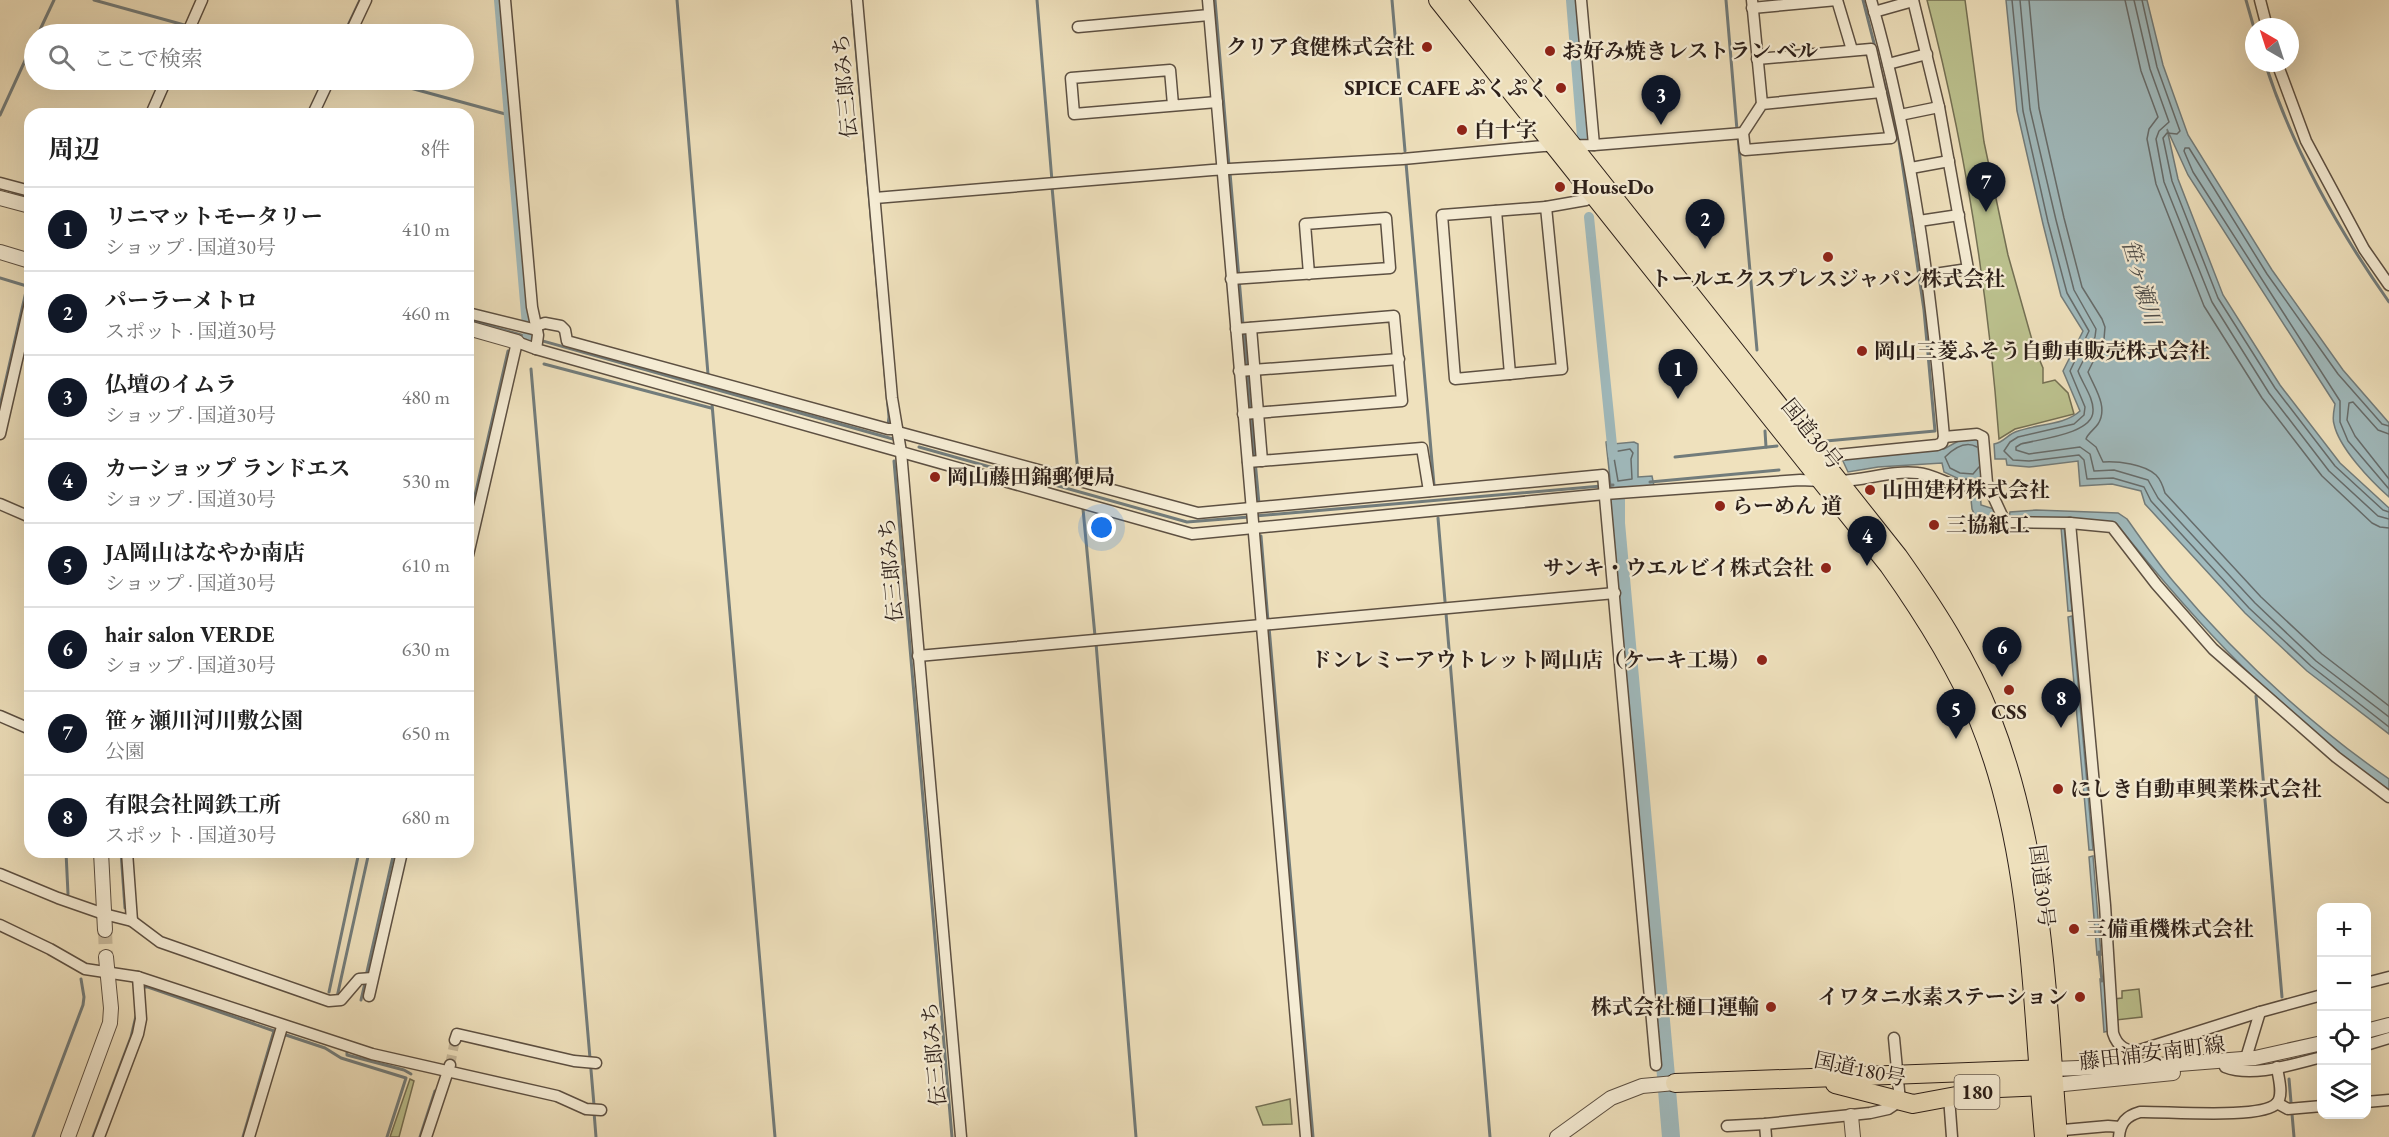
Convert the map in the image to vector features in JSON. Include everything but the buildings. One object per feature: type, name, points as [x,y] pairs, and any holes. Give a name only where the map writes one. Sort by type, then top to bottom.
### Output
[{"type":"highway","name":"国道30号","points":[[1438,0],[1553,146],[1600,190]]},
{"type":"highway","name":"国道30号","points":[[1457,0],[1574,145],[1600,190],[1824,474],[1898,556],[1937,612],[1976,684],[2000,742],[2020,810],[2030,859],[2038,910],[2051,1134]]},
{"type":"highway","name":"国道180号","points":[[1675,1083],[1898,1075],[2046,1078]]},
{"type":"highway","name":"国道180号","points":[[1799,1079],[1851,1087],[1913,1104],[2046,1078]]},
{"type":"street","points":[[191,24],[202,0]]},
{"type":"street","points":[[355,24],[366,0]]},
{"type":"street","points":[[505,0],[534,334]]},
{"type":"street","name":"伝三郎みち","points":[[857,0],[892,398],[892,429],[901,452],[961,1137]]},
{"type":"street","points":[[1208,0],[1217,102],[1227,171],[1236,279],[1244,329],[1255,462],[1254,514],[1266,624],[1306,1137]]},
{"type":"street","points":[[1581,0],[1594,145]]},
{"type":"street","points":[[875,198],[1052,183],[1739,134],[1761,104],[1752,4],[1837,0],[1852,50]]},
{"type":"street","points":[[1824,474],[1837,455],[1937,445],[1942,443],[1944,437],[1928,275],[1911,168],[1871,0]]},
{"type":"street","points":[[1874,12],[1913,0],[1940,107],[1968,269],[1928,275]]},
{"type":"street","points":[[2260,0],[2265,18]]},
{"type":"street","points":[[1078,27],[1209,15]]},
{"type":"street","points":[[1739,134],[1745,150],[1891,138],[1870,49],[1757,59]]},
{"type":"street","points":[[1888,64],[1927,54]]},
{"type":"street","points":[[1173,105],[1170,70],[1071,78],[1074,114],[1217,102]]},
{"type":"street","points":[[2280,72],[2306,141],[2364,249],[2389,285]]},
{"type":"street","points":[[154,108],[162,90]]},
{"type":"street","points":[[317,108],[325,90]]},
{"type":"street","points":[[1761,104],[1881,92]]},
{"type":"street","points":[[1900,115],[1940,107]]},
{"type":"street","points":[[1911,168],[1949,161]]},
{"type":"street","points":[[0,183],[24,189]]},
{"type":"street","points":[[1546,207],[1562,369],[1455,379],[1442,215],[1546,207],[1586,200],[1600,190]]},
{"type":"street","points":[[0,198],[24,204]]},
{"type":"street","points":[[1496,211],[1510,374]]},
{"type":"street","points":[[1919,221],[1959,215]]},
{"type":"street","points":[[1236,279],[1309,274],[1390,268],[1386,218],[1305,224],[1309,274]]},
{"type":"street","points":[[0,252],[24,259]]},
{"type":"street","points":[[474,315],[720,392],[892,429],[1198,513],[1254,514],[1591,494],[1800,480],[1824,474],[1851,481],[1886,473],[1920,473],[1954,484],[1967,486],[1984,484]]},
{"type":"street","points":[[1244,329],[1394,316],[1399,359],[1402,401],[1250,413]]},
{"type":"street","points":[[474,330],[517,342],[534,334],[545,323],[561,326],[565,330],[567,341],[901,452],[1192,534],[1254,514],[1429,491],[1603,475],[1656,1065]]},
{"type":"street","points":[[0,434],[24,329]]},
{"type":"street","points":[[474,529],[517,342]]},
{"type":"street","points":[[1247,371],[1399,359]]},
{"type":"street","points":[[1944,437],[1982,435],[1986,462],[1984,484],[2005,522],[2065,523],[2112,527],[2156,584],[2213,649],[2336,757],[2389,797]]},
{"type":"street","points":[[1255,462],[1422,448],[1429,491]]},
{"type":"street","points":[[1585,478],[1591,494]]},
{"type":"street","points":[[0,504],[24,514]]},
{"type":"street","points":[[2065,523],[2105,905],[2115,1040],[2125,1048],[2140,1050],[2317,996]]},
{"type":"street","points":[[918,656],[1615,593]]},
{"type":"street","points":[[0,716],[24,726]]},
{"type":"street","points":[[101,858],[105,930]]},
{"type":"street","points":[[127,858],[132,921]]},
{"type":"street","points":[[369,996],[368,978],[400,858]]},
{"type":"street","points":[[0,874],[58,898],[132,921],[160,942],[329,1001],[341,1000],[355,982],[368,978]]},
{"type":"street","points":[[0,925],[85,969],[108,974],[281,1031],[372,1054],[449,1069],[557,1096],[586,1109],[601,1110]]},
{"type":"street","points":[[68,1137],[110,1023],[106,957]]},
{"type":"street","points":[[2371,982],[2389,978]]},
{"type":"street","points":[[99,1137],[138,1034],[141,1018],[139,984]]},
{"type":"street","points":[[2250,1058],[2260,1012]]},
{"type":"street","points":[[2371,1030],[2389,1025]]},
{"type":"street","points":[[249,1137],[281,1031]]},
{"type":"street","points":[[455,1040],[457,1034],[574,1061],[596,1063]]},
{"type":"street","points":[[1727,1126],[1851,1116],[1888,1109],[1900,1101],[1894,1038]]},
{"type":"street","points":[[2371,1044],[2389,1038]]},
{"type":"street","name":"藤田浦安南町線","points":[[2046,1078],[2250,1058],[2317,1044]]},
{"type":"street","name":"藤田浦安南町線","points":[[2046,1078],[2225,1067],[2250,1058]]},
{"type":"street","points":[[2225,1067],[2235,1071],[2277,1067],[2317,1058]]},
{"type":"street","points":[[2051,1134],[2108,1126],[2120,1132],[2128,1118],[2140,1112],[2241,1112],[2270,1107],[2277,1103],[2280,1087],[2277,1067]]},
{"type":"street","points":[[426,1137],[449,1069]]},
{"type":"street","points":[[1557,1137],[1611,1098],[1642,1086],[1675,1083]]},
{"type":"street","points":[[1949,1097],[1952,1137]]},
{"type":"street","points":[[2371,1102],[2389,1100]]},
{"type":"street","points":[[2277,1103],[2291,1109],[2317,1106]]},
{"type":"street","points":[[1851,1116],[1853,1137]]},
{"type":"street","points":[[1765,1124],[1766,1137]]},
{"type":"green space","points":[[1927,0],[1965,0],[1984,142],[2008,255],[2034,347],[2043,368],[2043,383],[2055,380],[2068,393],[2074,414],[2015,429],[1999,439],[1988,328],[1964,163]]},
{"type":"green space","points":[[2139,989],[2142,1017],[2116,1020],[2114,999],[2122,998],[2122,991]]},
{"type":"green space","points":[[410,1079],[414,1081],[399,1137],[390,1137]]},
{"type":"green space","points":[[1290,1099],[1292,1124],[1263,1125],[1256,1107]]},
{"type":"water","name":"笹ヶ瀬川","points":[[2006,0],[2147,0],[2163,65],[2188,135],[2272,270],[2343,370],[2389,423],[2389,497],[2365,473],[2342,443],[2333,422],[2335,404],[2188,175],[2167,129],[2178,179],[2223,295],[2280,385],[2340,463],[2389,508],[2389,734],[2307,671],[2245,613],[2145,504],[2141,491],[2112,484],[2080,486],[2078,461],[2029,467],[2007,465],[2006,459],[1995,459],[1994,444],[2001,442],[2014,432],[2059,422],[2080,411],[2063,371],[2083,331],[2061,296],[2043,224],[2017,111]]},
{"type":"water","points":[[1962,439],[1979,440],[1985,469],[1978,481],[1969,482],[1968,479],[1959,479],[1944,472],[1942,463],[1878,467],[1848,472],[1842,459],[1944,449]]},
{"type":"water","points":[[1612,440],[1613,444],[1634,442],[1638,444],[1638,477],[1652,476],[1654,486],[1632,490],[1629,487],[1611,488],[1606,442]]},
{"type":"water","points":[[1980,489],[1981,505],[1994,509],[1995,519],[1976,518],[1972,509],[1970,490]]},
{"type":"water","points":[[2036,510],[2118,513],[2127,519],[2167,574],[2248,662],[2302,712],[2389,779],[2389,790],[2312,731],[2242,667],[2177,597],[2116,523],[2009,518],[2010,512]]},
{"type":"water","points":[[2064,526],[2072,611],[2068,611],[2061,527]]},
{"type":"water","points":[[2072,616],[2093,850],[2089,850],[2068,617]]},
{"type":"water","points":[[2093,856],[2101,955],[2097,955],[2089,857]]},
{"type":"water","points":[[2100,979],[2104,979],[2109,1031],[2104,1032]]},
{"type":"waterway","points":[[43,24],[54,0]]},
{"type":"waterway","points":[[94,0],[181,24]]},
{"type":"waterway","points":[[349,24],[360,0]]},
{"type":"waterway","points":[[499,0],[528,337]]},
{"type":"waterway","points":[[677,0],[708,374]]},
{"type":"waterway","points":[[1037,0],[1052,181]]},
{"type":"waterway","points":[[1215,0],[1229,166]]},
{"type":"waterway","points":[[1392,0],[1405,151]]},
{"type":"waterway","points":[[1571,0],[1582,137]]},
{"type":"waterway","points":[[1726,0],[1737,130]]},
{"type":"waterway","points":[[1826,441],[1935,431],[1924,310],[1899,141],[1863,0]]},
{"type":"waterway","points":[[2246,0],[2251,18]]},
{"type":"waterway","points":[[853,14],[888,425]]},
{"type":"waterway","points":[[0,115],[24,63]]},
{"type":"waterway","points":[[2268,72],[2289,127],[2318,187],[2334,217],[2389,302]]},
{"type":"waterway","points":[[418,90],[509,115]]},
{"type":"waterway","points":[[1738,136],[1757,350]]},
{"type":"waterway","points":[[1406,163],[1434,485]]},
{"type":"waterway","points":[[1230,173],[1243,325]]},
{"type":"waterway","points":[[1052,187],[1078,473]]},
{"type":"waterway","points":[[13,192],[24,195]]},
{"type":"waterway","points":[[1589,217],[1613,455]]},
{"type":"waterway","points":[[0,278],[24,285]]},
{"type":"waterway","points":[[0,406],[24,300]]},
{"type":"waterway","points":[[474,322],[893,439]]},
{"type":"waterway","points":[[1244,331],[1247,367]]},
{"type":"waterway","points":[[474,500],[508,351]]},
{"type":"waterway","points":[[544,364],[711,408]]},
{"type":"waterway","points":[[531,369],[594,1105]]},
{"type":"waterway","points":[[1247,373],[1259,504]]},
{"type":"waterway","points":[[712,404],[775,1137]]},
{"type":"waterway","points":[[1765,431],[1766,447]]},
{"type":"waterway","points":[[1675,457],[1777,446]]},
{"type":"waterway","points":[[919,447],[1187,522],[1249,517]]},
{"type":"waterway","points":[[894,461],[952,1137]]},
{"type":"waterway","points":[[1650,482],[1779,470]]},
{"type":"waterway","points":[[1255,516],[1613,485]]},
{"type":"waterway","points":[[1616,499],[1616,523],[1666,1076]]},
{"type":"waterway","points":[[1616,512],[1623,501]]},
{"type":"waterway","points":[[1083,509],[1095,636]]},
{"type":"waterway","points":[[1438,518],[1490,1137]]},
{"type":"waterway","points":[[1261,536],[1268,621]]},
{"type":"waterway","points":[[1269,627],[1313,1137]]},
{"type":"waterway","points":[[1096,643],[1136,1137]]},
{"type":"waterway","points":[[2256,696],[2282,997]]},
{"type":"waterway","points":[[66,858],[68,894]]},
{"type":"waterway","points":[[121,858],[125,908]]},
{"type":"waterway","points":[[329,992],[358,858]]},
{"type":"waterway","points":[[337,997],[368,858]]},
{"type":"waterway","points":[[366,976],[393,858]]},
{"type":"waterway","points":[[2099,952],[2102,981]]},
{"type":"waterway","points":[[33,1137],[83,1005],[81,979]]},
{"type":"waterway","points":[[361,1000],[365,983]]},
{"type":"waterway","points":[[141,987],[148,987],[277,1032]]},
{"type":"waterway","points":[[93,1137],[131,1037],[136,1016]]},
{"type":"waterway","points":[[243,1137],[274,1031]]},
{"type":"waterway","points":[[283,1034],[325,1048],[341,1058],[406,1078],[387,1137]]},
{"type":"waterway","points":[[347,1052],[347,1055],[404,1070],[411,1074]]},
{"type":"waterway","points":[[2289,1079],[2294,1137]]},
{"type":"waterway","points":[[1667,1090],[1671,1137]]},
{"type":"waterway","points":[[420,1137],[435,1091]]},
{"type":"waterway","points":[[594,1112],[596,1137]]},
{"type":"tunnel","points":[[105,930],[106,957]]},
{"type":"tunnel","points":[[450,1065],[455,1040]]},
{"type":"place","name":"クリア食健株式会社","points":[[1427,47]]},
{"type":"place","name":"お好み焼きレストラン ベル","points":[[1550,51]]},
{"type":"place","name":"SPICE CAFE ぷくぷく","points":[[1561,88]]},
{"type":"place","name":"仏壇のイムラ","points":[[1661,125]]},
{"type":"place","name":"白十字","points":[[1462,130]]},
{"type":"place","name":"HouseDo","points":[[1560,187]]},
{"type":"place","name":"笹ヶ瀬川河川敷公園","points":[[1986,212]]},
{"type":"place","name":"パーラーメトロ","points":[[1705,249]]},
{"type":"place","name":"トールエクスプレスジャパン株式会社","points":[[1828,257]]},
{"type":"place","name":"岡山三菱ふそう自動車販売株式会社","points":[[1862,351]]},
{"type":"place","name":"リニマットモータリー","points":[[1678,399]]},
{"type":"place","name":"岡山藤田錦郵便局","points":[[935,477]]},
{"type":"place","name":"山田建材株式会社","points":[[1870,490]]},
{"type":"place","name":"らーめん 道","points":[[1720,506]]},
{"type":"place","name":"三協紙工","points":[[1934,525]]},
{"type":"place","name":"カーショップ ランドエス","points":[[1867,566]]},
{"type":"place","name":"サンキ・ウエルビイ株式会社","points":[[1826,568]]},
{"type":"place","name":"ドンレミーアウトレット岡山店（ケーキ工場）","points":[[1762,660]]},
{"type":"place","name":"hair salon VERDE","points":[[2002,677]]},
{"type":"place","name":"CSS","points":[[2009,690]]},
{"type":"place","name":"有限会社岡鉄工所","points":[[2061,728]]},
{"type":"place","name":"JA岡山はなやか南店","points":[[1956,739]]},
{"type":"place","name":"にしき自動車興業株式会社","points":[[2058,789]]},
{"type":"place","name":"三備重機株式会社","points":[[2074,929]]},
{"type":"place","name":"イワタニ水素ステーション","points":[[2080,997]]},
{"type":"place","name":"株式会社樋口運輸","points":[[1771,1007]]}]
